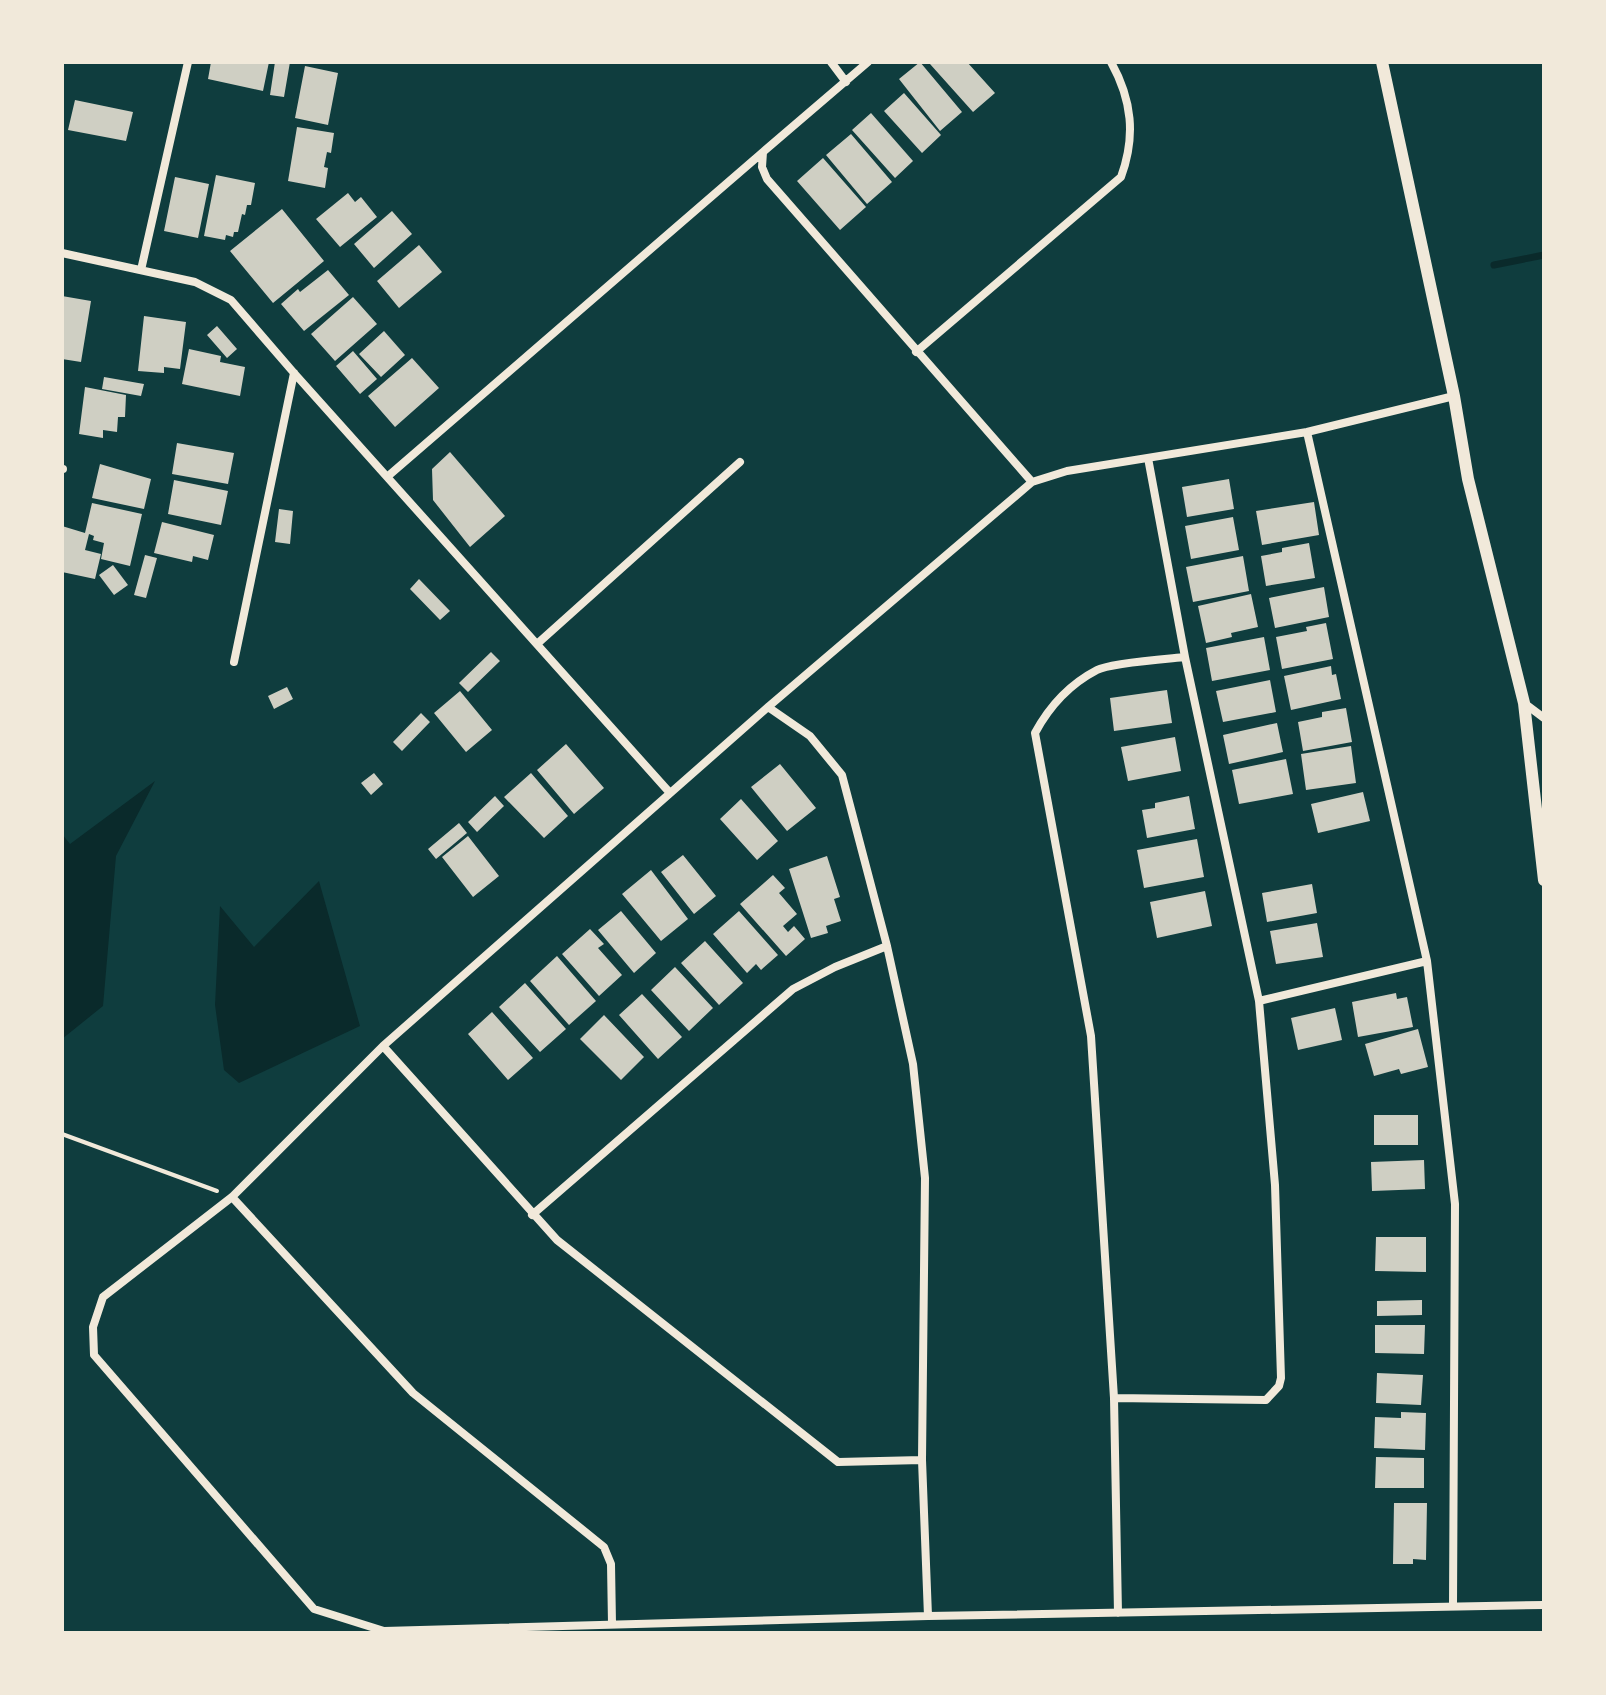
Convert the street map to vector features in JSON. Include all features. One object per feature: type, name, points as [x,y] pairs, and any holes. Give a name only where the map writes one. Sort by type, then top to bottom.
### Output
[{"type":"street","points":[[141,270],[188,62]]},
{"type":"street","points":[[831,62],[846,82]]},
{"type":"street","points":[[387,477],[868,62]]},
{"type":"street","points":[[916,352],[1121,177],[1130,153],[1132,130],[1121,80],[1111,62]]},
{"type":"street","points":[[1382,62],[1454,396],[1468,479],[1524,703],[1544,880]]},
{"type":"street","points":[[763,152],[762,167],[767,179],[1032,482]]},
{"type":"street","points":[[62,253],[195,282],[231,300],[670,793]]},
{"type":"street","points":[[234,662],[294,373]]},
{"type":"street","points":[[1454,396],[1307,432],[1067,471],[1032,482],[768,707],[383,1046],[232,1197],[103,1297],[93,1327],[94,1355],[314,1609],[384,1631],[928,1616],[1544,1605]]},
{"type":"street","points":[[1307,432],[1427,961],[1455,1204],[1453,1605]]},
{"type":"street","points":[[1114,1398],[1266,1400],[1279,1386],[1282,1369],[1275,1185],[1259,1001],[1185,657],[1148,458]]},
{"type":"street","points":[[537,644],[740,462]]},
{"type":"street","points":[[1118,1613],[1114,1398],[1091,1036],[1035,733],[1044,715],[1059,698],[1099,669],[1185,657]]},
{"type":"street","points":[[1524,703],[1544,718]]},
{"type":"street","points":[[768,707],[810,736],[842,775],[887,946],[913,1064],[925,1178],[922,1460],[928,1616]]},
{"type":"street","points":[[532,1215],[793,989],[835,967],[887,946]]},
{"type":"street","points":[[1259,1001],[1427,961]]},
{"type":"street","points":[[383,1046],[557,1240],[838,1462],[922,1460]]},
{"type":"street","points":[[232,1197],[413,1393],[604,1547],[611,1564],[612,1624]]},
{"type":"path","points":[[62,1134],[232,1197]]},
{"type":"water","points":[[155,781],[116,856],[103,1006],[62,1039],[62,834],[70,844]]},
{"type":"water","points":[[319,881],[360,1026],[239,1083],[224,1070],[215,1005],[220,906],[254,947]]},
{"type":"building","points":[[211,62],[269,62],[263,91],[208,79]]},
{"type":"building","points":[[275,62],[290,62],[284,97],[270,95]]},
{"type":"building","points":[[920,62],[962,112],[940,131],[899,79]]},
{"type":"building","points":[[967,62],[995,93],[973,112],[930,64]]},
{"type":"building","points":[[305,66],[338,73],[328,125],[295,118]]},
{"type":"building","points":[[904,93],[941,135],[922,153],[884,111]]},
{"type":"building","points":[[75,100],[133,112],[126,141],[68,130]]},
{"type":"building","points":[[871,113],[913,161],[895,178],[852,130]]},
{"type":"building","points":[[297,127],[334,133],[331,153],[327,152],[324,167],[328,168],[325,188],[288,181]]},
{"type":"building","points":[[851,134],[892,182],[867,204],[826,155]]},
{"type":"building","points":[[823,158],[866,207],[840,230],[797,181]]},
{"type":"building","points":[[216,175],[255,183],[251,205],[247,205],[245,215],[242,214],[238,232],[234,232],[233,237],[226,235],[225,240],[204,236]]},
{"type":"building","points":[[175,177],[209,184],[198,238],[164,231]]},
{"type":"building","points":[[348,193],[355,202],[361,197],[377,217],[340,247],[316,219]]},
{"type":"building","points":[[282,209],[324,261],[273,303],[230,251]]},
{"type":"building","points":[[392,211],[412,234],[374,268],[354,244]]},
{"type":"building","points":[[419,245],[442,272],[399,308],[377,281]]},
{"type":"building","points":[[328,270],[349,295],[304,331],[281,304]]},
{"type":"building","points":[[62,296],[91,301],[81,362],[62,359]]},
{"type":"building","points":[[353,297],[377,324],[335,361],[311,334]]},
{"type":"building","points":[[144,316],[186,322],[180,369],[164,367],[164,373],[138,371]]},
{"type":"building","points":[[217,326],[237,349],[227,358],[207,335]]},
{"type":"building","points":[[384,331],[405,355],[381,377],[359,354]]},
{"type":"building","points":[[189,349],[221,356],[220,362],[245,367],[240,396],[182,384]]},
{"type":"building","points":[[353,351],[377,379],[360,394],[336,366]]},
{"type":"building","points":[[412,358],[439,388],[395,427],[368,396]]},
{"type":"building","points":[[104,377],[144,384],[141,396],[102,389]]},
{"type":"building","points":[[85,387],[126,395],[125,417],[118,417],[117,432],[103,430],[103,438],[79,434]]},
{"type":"building","points":[[177,443],[234,453],[228,484],[172,474]]},
{"type":"building","points":[[450,452],[505,516],[470,547],[433,500],[432,469]]},
{"type":"building","points":[[100,464],[151,479],[144,509],[92,498]]},
{"type":"building","points":[[1229,479],[1234,509],[1187,517],[1182,487]]},
{"type":"building","points":[[174,480],[228,491],[221,525],[168,514]]},
{"type":"building","points":[[1314,502],[1319,535],[1262,545],[1256,511]]},
{"type":"building","points":[[92,503],[142,514],[130,566],[101,559],[104,543],[93,540],[94,536],[89,534],[85,550],[101,554],[95,579],[62,572],[62,526],[85,533]]},
{"type":"building","points":[[279,509],[293,511],[290,544],[275,542]]},
{"type":"building","points":[[1233,517],[1239,550],[1191,559],[1185,526]]},
{"type":"building","points":[[162,522],[214,535],[208,560],[193,556],[192,562],[154,553]]},
{"type":"building","points":[[1309,543],[1315,578],[1266,586],[1261,556]]},
{"type":"building","points":[[145,555],[157,558],[146,598],[134,595]]},
{"type":"building","points":[[1243,556],[1249,591],[1193,602],[1186,567]]},
{"type":"building","points":[[113,565],[128,585],[114,595],[99,575]]},
{"type":"building","points":[[419,579],[450,611],[440,620],[410,589]]},
{"type":"building","points":[[1324,587],[1329,617],[1275,628],[1269,598]]},
{"type":"building","points":[[1251,594],[1258,627],[1206,643],[1198,606]]},
{"type":"building","points":[[1326,623],[1333,659],[1282,669],[1276,637],[1307,631],[1306,627]]},
{"type":"building","points":[[1264,637],[1270,670],[1212,681],[1206,648]]},
{"type":"building","points":[[491,652],[500,661],[468,692],[459,683]]},
{"type":"building","points":[[1331,666],[1332,675],[1336,674],[1341,699],[1291,710],[1284,676]]},
{"type":"building","points":[[1270,680],[1276,712],[1223,722],[1216,691]]},
{"type":"building","points":[[287,687],[293,699],[274,709],[268,696]]},
{"type":"building","points":[[1167,690],[1172,723],[1114,731],[1110,698]]},
{"type":"building","points":[[460,691],[492,730],[466,752],[434,713]]},
{"type":"building","points":[[1346,708],[1352,742],[1303,751],[1298,722],[1322,717],[1322,712]]},
{"type":"building","points":[[421,713],[430,722],[402,751],[393,742]]},
{"type":"building","points":[[1277,723],[1283,752],[1229,764],[1223,735]]},
{"type":"building","points":[[1175,737],[1181,771],[1128,781],[1121,747]]},
{"type":"building","points":[[566,744],[604,788],[574,814],[537,770]]},
{"type":"building","points":[[1351,746],[1356,783],[1306,790],[1301,754]]},
{"type":"building","points":[[1286,759],[1293,794],[1239,804],[1232,770]]},
{"type":"building","points":[[780,764],[816,808],[787,831],[751,787]]},
{"type":"building","points":[[374,773],[383,784],[371,795],[361,783]]},
{"type":"building","points":[[531,773],[568,816],[544,838],[504,797]]},
{"type":"building","points":[[1363,792],[1370,821],[1318,833],[1311,804]]},
{"type":"building","points":[[495,796],[504,806],[477,832],[468,822]]},
{"type":"building","points":[[1189,796],[1195,829],[1147,838],[1142,810],[1155,808],[1155,803]]},
{"type":"building","points":[[741,799],[778,841],[757,860],[720,819]]},
{"type":"building","points":[[459,823],[467,833],[436,859],[428,849]]},
{"type":"building","points":[[468,836],[499,876],[473,897],[442,857]]},
{"type":"building","points":[[1197,839],[1204,877],[1144,888],[1137,850]]},
{"type":"building","points":[[683,855],[716,896],[694,914],[661,872]]},
{"type":"building","points":[[827,856],[840,897],[834,899],[841,921],[826,926],[828,933],[811,938],[789,869]]},
{"type":"building","points":[[651,870],[688,919],[661,941],[622,894]]},
{"type":"building","points":[[773,875],[785,888],[779,893],[797,914],[783,926],[788,932],[794,926],[805,939],[786,956],[740,904]]},
{"type":"building","points":[[1312,884],[1317,913],[1267,922],[1262,893]]},
{"type":"building","points":[[1205,891],[1212,926],[1157,938],[1150,902]]},
{"type":"building","points":[[621,911],[656,953],[634,973],[598,930]]},
{"type":"building","points":[[739,911],[778,955],[761,970],[756,964],[747,973],[713,934]]},
{"type":"building","points":[[1317,923],[1323,957],[1276,964],[1270,931]]},
{"type":"building","points":[[590,929],[604,944],[598,948],[622,975],[599,996],[562,954]]},
{"type":"building","points":[[705,941],[743,983],[719,1005],[681,963]]},
{"type":"building","points":[[557,956],[596,1001],[569,1025],[530,981]]},
{"type":"building","points":[[675,967],[713,1008],[689,1031],[651,990]]},
{"type":"building","points":[[525,983],[566,1029],[540,1052],[499,1007]]},
{"type":"building","points":[[1396,993],[1397,999],[1407,997],[1413,1027],[1358,1037],[1352,1002]]},
{"type":"building","points":[[642,994],[682,1037],[658,1059],[619,1015]]},
{"type":"building","points":[[1335,1008],[1342,1040],[1298,1050],[1291,1018]]},
{"type":"building","points":[[492,1012],[533,1058],[508,1080],[468,1034]]},
{"type":"building","points":[[604,1015],[644,1057],[621,1080],[580,1039]]},
{"type":"building","points":[[1418,1029],[1428,1067],[1401,1074],[1399,1069],[1374,1076],[1365,1044]]},
{"type":"building","points":[[1374,1115],[1418,1115],[1418,1145],[1374,1145]]},
{"type":"building","points":[[1424,1160],[1425,1189],[1372,1191],[1371,1162]]},
{"type":"building","points":[[1376,1237],[1426,1237],[1426,1272],[1375,1271]]},
{"type":"building","points":[[1422,1300],[1422,1315],[1377,1316],[1377,1301]]},
{"type":"building","points":[[1375,1325],[1425,1325],[1424,1354],[1375,1353]]},
{"type":"building","points":[[1377,1373],[1423,1375],[1421,1405],[1376,1403]]},
{"type":"building","points":[[1401,1412],[1426,1413],[1425,1450],[1374,1448],[1375,1417],[1401,1418]]},
{"type":"building","points":[[1376,1457],[1424,1458],[1424,1488],[1375,1488]]},
{"type":"building","points":[[1394,1503],[1427,1503],[1426,1560],[1413,1559],[1413,1564],[1393,1564]]},
{"type":"waterway","points":[[1494,265],[1544,255]]}]
